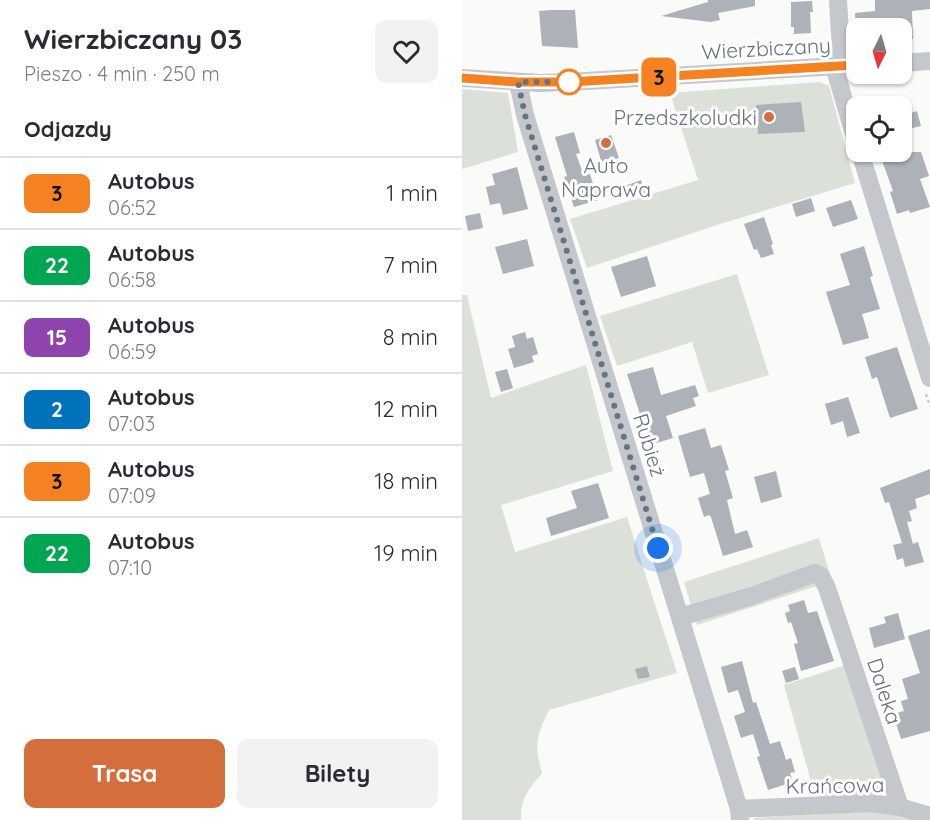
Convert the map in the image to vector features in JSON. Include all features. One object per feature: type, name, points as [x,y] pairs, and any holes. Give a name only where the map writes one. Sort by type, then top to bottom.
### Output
[{"type":"street","points":[[838,0],[849,96]]},
{"type":"street","points":[[912,62],[930,61]]},
{"type":"street","name":"Wierzbiczany","points":[[462,78],[518,82],[570,82],[844,66]]},
{"type":"street","name":"Rubież","points":[[518,82],[525,115],[739,814]]},
{"type":"street","points":[[863,162],[930,378]]},
{"type":"street","name":"Daleka","points":[[680,617],[749,597],[815,573],[821,576],[900,807]]},
{"type":"street","name":"Krańcowa","points":[[739,814],[869,803],[900,807],[930,816]]},
{"type":"shaded area","points":[[820,82],[829,86],[846,149],[846,162],[849,162],[855,183],[587,268],[570,219],[698,180],[670,93]]},
{"type":"shaded area","points":[[462,89],[508,93],[518,152],[462,169]]},
{"type":"shaded area","points":[[737,274],[769,375],[708,393],[692,342],[617,366],[600,316]]},
{"type":"shaded area","points":[[462,295],[467,295],[491,398],[586,365],[613,471],[501,505],[515,552],[627,517],[677,673],[549,710],[541,727],[537,747],[542,773],[529,789],[524,800],[521,820],[462,820]]},
{"type":"shaded area","points":[[819,538],[832,581],[697,625],[684,582]]},
{"type":"shaded area","points":[[845,665],[884,781],[875,796],[815,796],[784,685]]},
{"type":"shaded area","points":[[870,811],[915,820],[754,820],[754,818]]},
{"type":"building","points":[[708,0],[755,0],[755,6],[718,13],[720,20],[711,22],[661,16],[708,2]]},
{"type":"building","points":[[875,0],[930,0],[930,9],[912,11],[913,39],[912,18],[855,18],[855,13],[875,11]]},
{"type":"building","points":[[812,1],[811,33],[794,34],[794,27],[791,27],[791,2]]},
{"type":"building","points":[[575,10],[578,48],[542,46],[539,11]]},
{"type":"building","points":[[801,102],[805,132],[758,134],[756,105]]},
{"type":"building","points":[[917,111],[921,126],[912,128],[912,113]]},
{"type":"building","points":[[574,132],[580,153],[576,154],[584,176],[590,174],[598,200],[574,207],[555,137]]},
{"type":"building","points":[[611,135],[619,158],[602,164],[595,140]]},
{"type":"building","points":[[912,152],[921,152],[929,176],[920,179],[930,207],[897,214],[890,192],[893,191],[883,162],[912,162]]},
{"type":"building","points":[[517,167],[528,209],[503,215],[500,203],[490,205],[486,187],[495,185],[492,174]]},
{"type":"building","points":[[641,180],[646,194],[630,199],[625,186]]},
{"type":"building","points":[[811,198],[815,211],[796,217],[792,204]]},
{"type":"building","points":[[851,200],[858,219],[833,227],[826,208]]},
{"type":"building","points":[[480,213],[483,228],[468,231],[465,216]]},
{"type":"building","points":[[764,217],[774,254],[761,258],[757,249],[754,250],[744,224]]},
{"type":"building","points":[[527,239],[534,266],[503,274],[495,247]]},
{"type":"building","points":[[864,246],[873,276],[870,277],[880,309],[862,314],[869,338],[843,345],[826,292],[850,285],[840,254]]},
{"type":"building","points":[[647,256],[656,286],[621,297],[611,267]]},
{"type":"building","points":[[525,332],[527,339],[533,337],[538,354],[532,356],[534,362],[514,368],[508,349],[515,347],[512,336]]},
{"type":"building","points":[[897,347],[918,409],[890,418],[877,377],[872,379],[865,357]]},
{"type":"building","points":[[653,367],[661,395],[695,385],[699,396],[693,398],[696,406],[666,416],[673,438],[650,445],[627,374]]},
{"type":"building","points":[[507,369],[513,388],[501,392],[495,372]]},
{"type":"building","points":[[848,397],[860,433],[847,437],[843,421],[831,425],[825,404]]},
{"type":"building","points":[[705,428],[711,448],[721,445],[729,470],[725,471],[733,498],[727,500],[735,534],[747,530],[753,547],[723,556],[711,517],[709,515],[704,517],[698,498],[710,494],[704,473],[690,477],[678,436]]},
{"type":"building","points":[[930,469],[930,494],[915,499],[917,508],[909,511],[912,521],[907,522],[913,544],[918,542],[924,562],[905,567],[903,558],[897,560],[893,545],[902,543],[889,502],[885,503],[880,488]]},
{"type":"building","points":[[776,471],[782,497],[761,503],[754,477]]},
{"type":"building","points":[[598,483],[609,518],[551,536],[546,518],[577,508],[571,491]]},
{"type":"building","points":[[804,600],[808,613],[817,611],[834,661],[801,671],[794,644],[798,643],[791,622],[788,623],[785,613],[790,611],[788,605]]},
{"type":"building","points":[[898,613],[905,639],[874,648],[869,628],[886,623],[884,617]]},
{"type":"building","points":[[930,629],[930,731],[901,739],[893,714],[904,711],[901,701],[908,699],[902,679],[920,673],[908,636]]},
{"type":"building","points":[[742,661],[753,703],[756,702],[770,744],[780,741],[786,760],[791,758],[795,772],[790,773],[793,782],[768,790],[757,757],[760,756],[753,734],[741,738],[734,716],[745,712],[738,690],[728,693],[721,667]]},
{"type":"building","points":[[647,666],[650,677],[638,679],[635,669]]},
{"type":"building","points":[[795,667],[799,679],[786,683],[782,671]]},
{"type":"bus line","name":"3","points":[[462,78],[540,83],[846,66]]},
{"type":"place","name":"Przedszkoludki","points":[[769,117]]},
{"type":"place","name":"Auto Naprawa","points":[[606,143]]},
{"type":"route","points":[[569,82],[518,82],[525,115],[658,548]]}]
